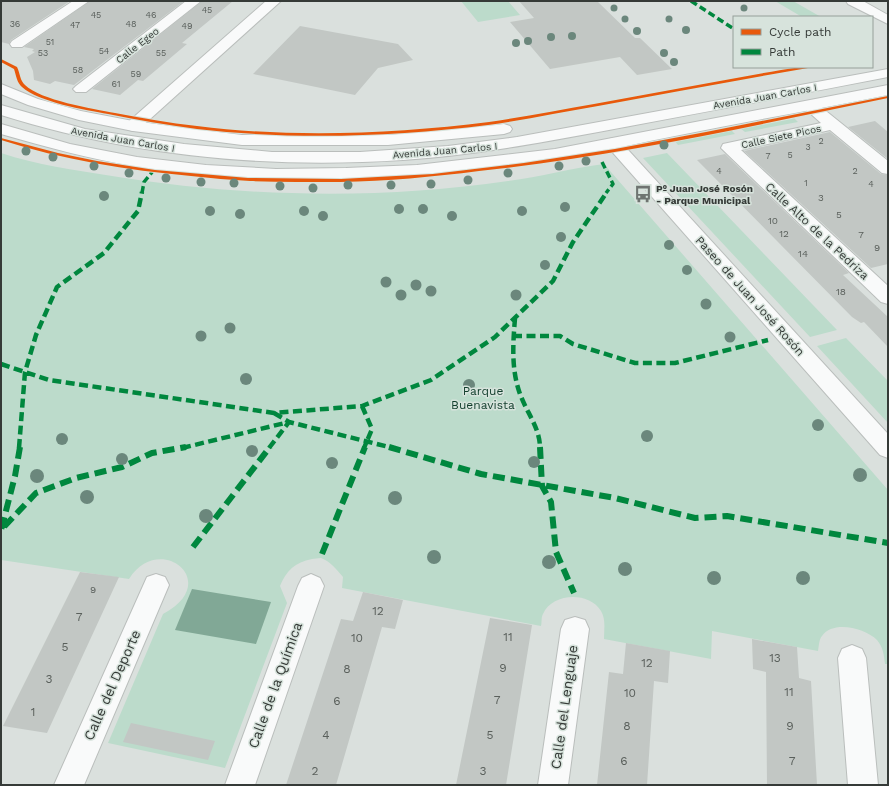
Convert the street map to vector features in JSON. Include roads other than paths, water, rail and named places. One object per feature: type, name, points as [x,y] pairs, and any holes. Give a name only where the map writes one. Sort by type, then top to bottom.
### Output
[{"type":"main road","points":[[17,44],[82,1]]},
{"type":"main road","name":"Calle Egeo","points":[[81,89],[194,1]]},
{"type":"main road","points":[[133,126],[274,1]]},
{"type":"main road","points":[[853,1],[888,20]]},
{"type":"main road","name":"Avenida Juan Carlos I","points":[[1,89],[34,102],[79,115],[133,126],[242,140],[388,140],[516,128],[839,68]]},
{"type":"main road","name":"Avenida Juan Carlos I","points":[[1,110],[55,127],[97,136],[186,150],[271,156],[353,156],[446,152],[523,142],[888,73]]},
{"type":"main road","name":"Avenida Juan Carlos I","points":[[1,129],[67,149],[117,158],[184,167],[284,173],[411,170],[523,158],[613,143],[888,90]]},
{"type":"main road","points":[[810,106],[888,169]]},
{"type":"main road","name":"Calle Siete Picos","points":[[730,148],[833,125]]},
{"type":"main road","name":"Paseo de Juan José Rosón","points":[[613,143],[888,449]]},
{"type":"main road","name":"Calle Alto de la Pedriza","points":[[730,148],[887,294]]},
{"type":"main road","name":"Calle del Deporte","points":[[69,785],[156,585]]},
{"type":"main road","name":"Calle de la Química","points":[[240,785],[311,586]]},
{"type":"main road","name":"Calle del Lenguaje","points":[[553,785],[575,629]]},
{"type":"main road","points":[[852,658],[863,785]]},
{"type":"place","name":"Pº Juan José Rosón - Parque Municipal","points":[[643,194]]},
{"type":"park label","name":"Parque Buenavista","points":[[483,398]]}]
